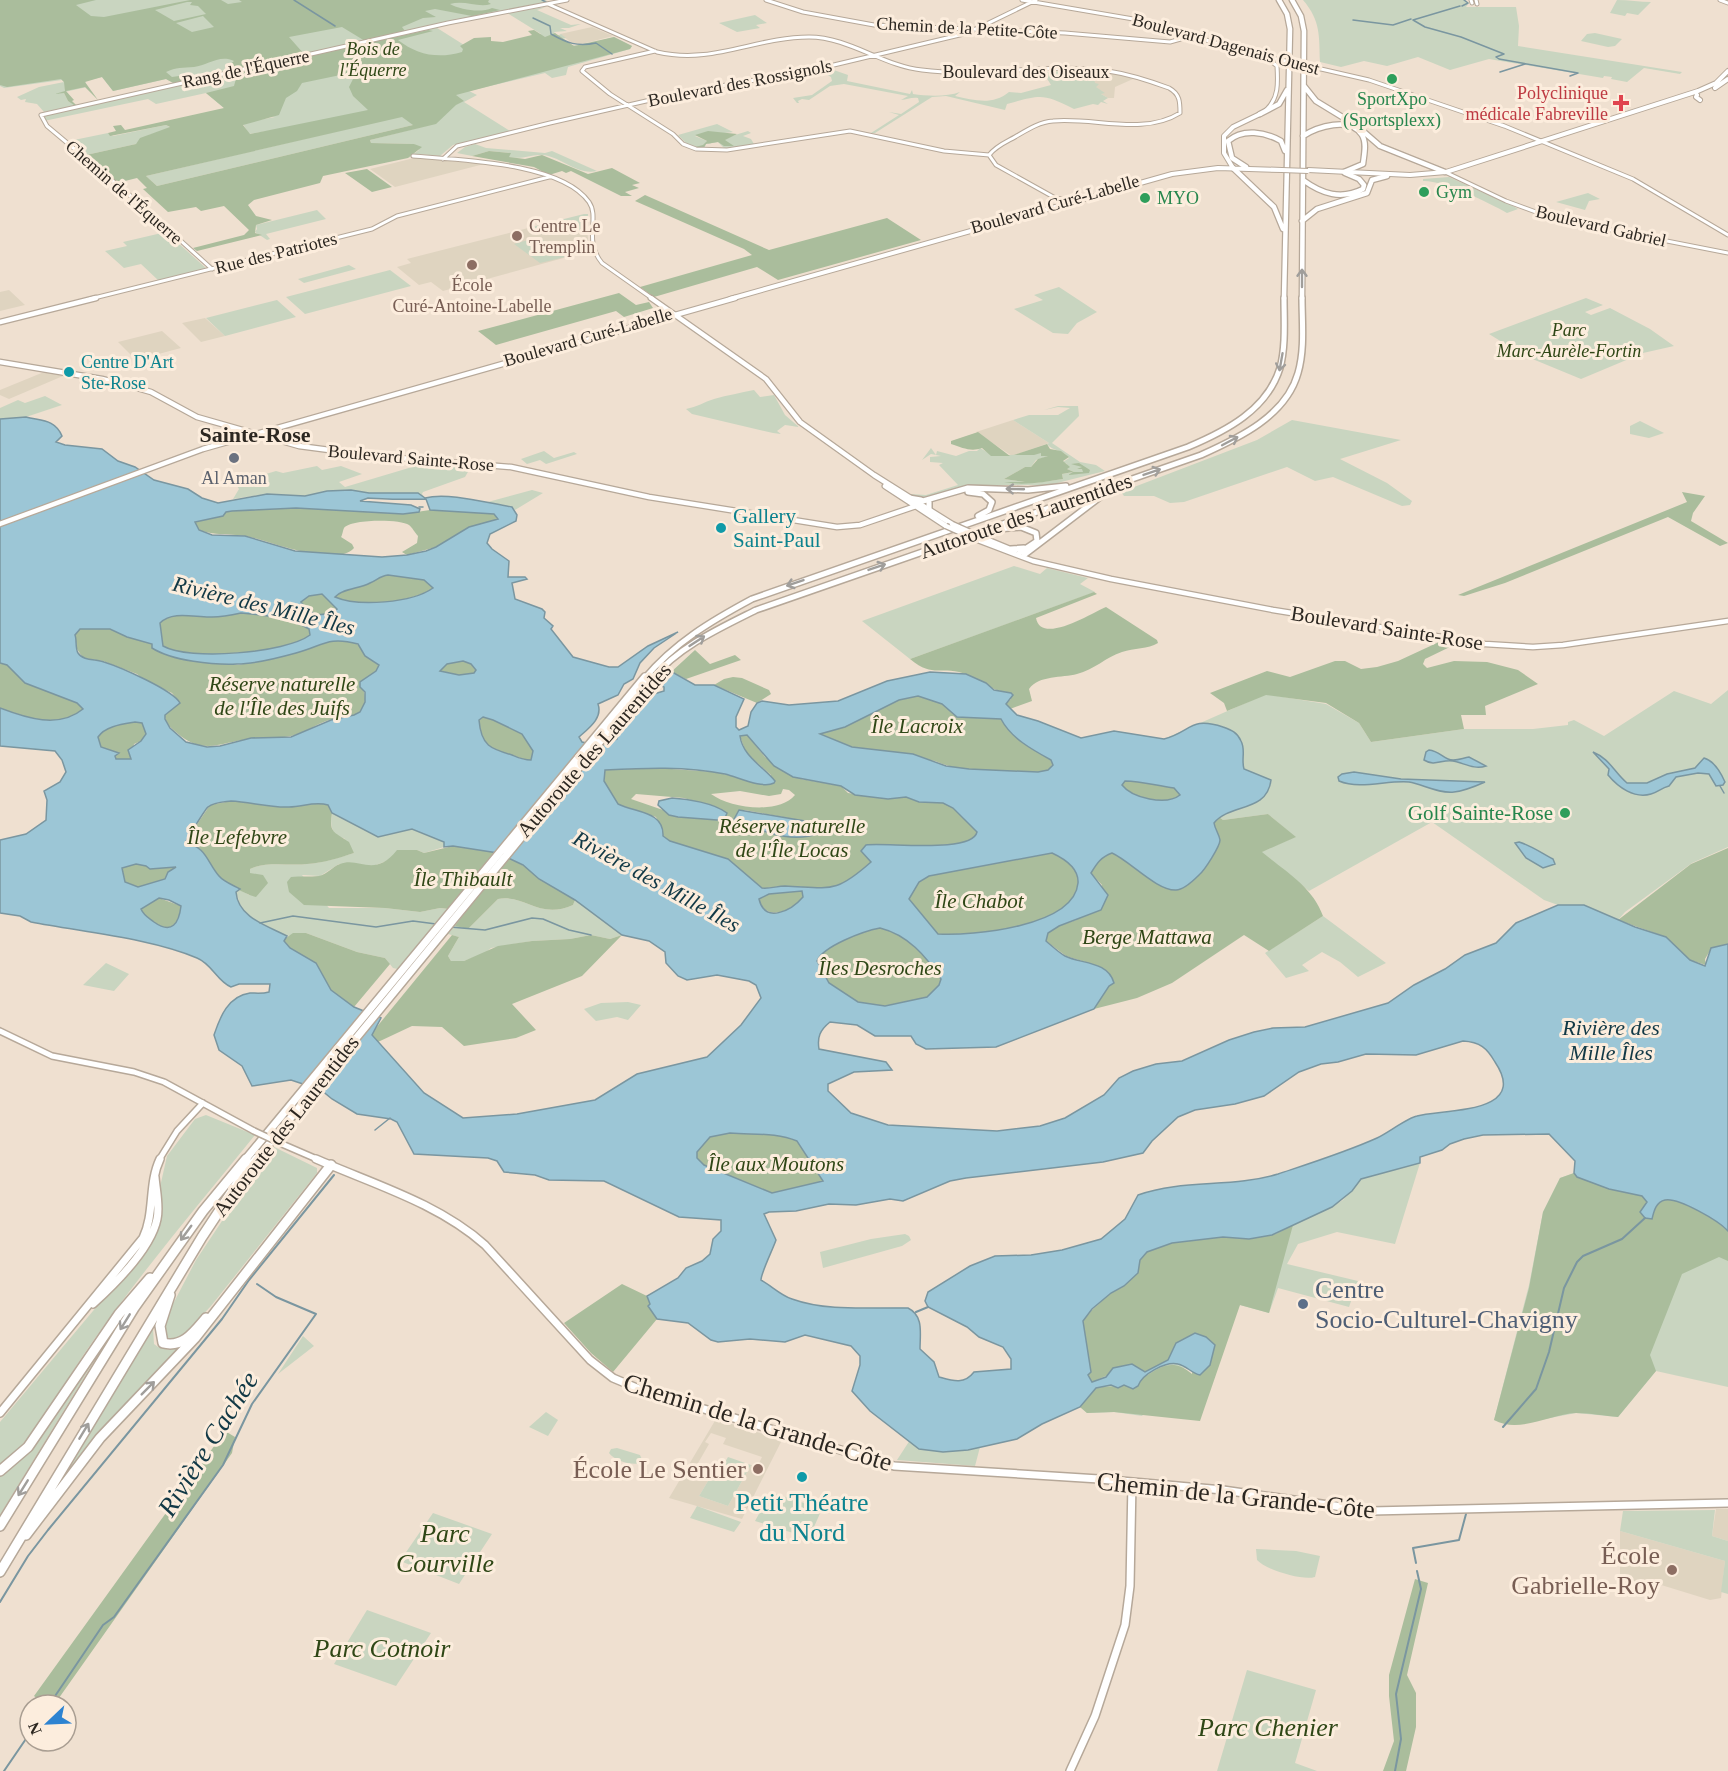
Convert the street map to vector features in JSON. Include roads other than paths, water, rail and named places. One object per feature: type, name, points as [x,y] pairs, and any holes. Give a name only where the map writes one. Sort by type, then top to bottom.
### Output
[{"type":"highway","points":[[1260,114],[1281,102],[1289,82],[1290,25],[1279,0]]},
{"type":"highway","name":"Autoroute des Laurentides","points":[[594,741],[658,671],[685,649],[717,629],[780,601],[975,537],[1197,457],[1233,440],[1266,418],[1289,392],[1298,374],[1301,358],[1304,25],[1300,12],[1292,0]]},
{"type":"highway","name":"Autoroute des Laurentides","points":[[0,1526],[118,1333],[170,1256],[209,1204],[299,1100],[658,660],[717,616],[776,589],[950,526],[1089,482],[1208,439],[1241,419],[1268,394],[1278,377],[1282,361],[1289,82]]},
{"type":"highway","points":[[1304,86],[1316,101],[1357,126],[1378,145],[1447,173]]},
{"type":"highway","points":[[1303,136],[1313,129],[1328,126],[1345,127],[1361,134],[1363,164],[1345,172]]},
{"type":"highway","points":[[1246,166],[1233,159],[1228,142],[1232,136],[1243,133],[1261,133],[1277,138],[1282,142],[1287,160]]},
{"type":"highway","points":[[1233,167],[1275,208],[1285,237]]},
{"type":"highway","points":[[1438,169],[1454,170]]},
{"type":"highway","points":[[1303,180],[1314,189],[1330,194],[1348,195],[1363,189],[1364,185],[1361,181],[1345,172]]},
{"type":"highway","points":[[1302,221],[1317,209],[1366,193],[1370,190],[1372,180],[1387,176]]},
{"type":"highway","points":[[1011,549],[1023,552],[1047,538],[1095,499],[1127,481]]},
{"type":"highway","points":[[914,504],[968,488],[1041,489],[1089,482]]},
{"type":"highway","points":[[914,504],[969,492],[983,494],[991,500],[992,506],[988,511],[950,526]]},
{"type":"highway","points":[[928,501],[929,511]]},
{"type":"highway","points":[[975,537],[1009,527],[1027,528],[1036,532],[1038,538],[1023,552]]},
{"type":"highway","name":"Autoroute des Laurentides","points":[[0,1572],[233,1189],[299,1100]]},
{"type":"highway","points":[[11,1553],[57,1497],[100,1438],[187,1348],[331,1165]]},
{"type":"highway","points":[[0,1471],[28,1447],[119,1314],[170,1256]]},
{"type":"highway","points":[[175,1281],[159,1331],[161,1341],[167,1345],[178,1344],[189,1337],[247,1271]]},
{"type":"main road","name":"Boulevard Curé-Labelle","points":[[0,524],[144,470],[238,439],[1172,171],[1218,166],[1410,175],[1447,173],[1701,90],[1728,72]]},
{"type":"main road","name":"Boulevard Curé-Labelle","points":[[1345,172],[1424,177],[1447,173],[1697,95],[1728,79]]},
{"type":"main road","points":[[1697,95],[1696,97],[1700,100]]},
{"type":"main road","points":[[1233,167],[1223,146],[1225,133],[1260,114]]},
{"type":"main road","points":[[1535,137],[1544,141]]},
{"type":"main road","points":[[1218,166],[1228,160]]},
{"type":"main road","name":"Boulevard Curé-Labelle","points":[[673,314],[1061,201],[1179,172],[1246,166],[1282,169]]},
{"type":"main road","points":[[238,439],[241,431]]},
{"type":"street","points":[[547,5],[567,0]]},
{"type":"street","points":[[547,5],[573,0]]},
{"type":"street","name":"Chemin de la Petite-Côte","points":[[766,0],[803,12],[866,24],[1082,34],[1170,42],[1194,35]]},
{"type":"street","name":"Boulevard Dagenais Ouest","points":[[1022,0],[1050,2],[1145,20],[1244,52],[1359,77],[1535,137]]},
{"type":"street","name":"Boulevard des Rossignols","points":[[443,159],[457,146],[686,92],[811,70],[978,28],[1034,1]]},
{"type":"street","name":"Boulevard Dagenais Ouest","points":[[1034,1],[1137,20],[1279,59]]},
{"type":"street","name":"Rang de l'Équerre","points":[[42,114],[461,21],[547,5]]},
{"type":"street","name":"Boulevard des Oiseaux","points":[[547,5],[653,51],[675,57],[697,57],[804,39],[828,40],[848,45],[900,67],[941,73],[1108,70],[1168,88],[1180,97],[1180,112],[1167,120],[1150,123],[1075,120],[1047,122],[1029,129],[994,150],[989,156]]},
{"type":"street","points":[[653,51],[582,69],[586,76],[685,145],[699,150],[727,150],[830,132],[852,131],[946,151],[989,156],[991,161],[1002,168],[1061,201]]},
{"type":"street","points":[[1244,52],[1272,61],[1278,66],[1275,100],[1260,114]]},
{"type":"street","name":"Chemin de l'Équerre","points":[[42,114],[40,118],[49,128],[149,212],[212,269]]},
{"type":"street","name":"Boulevard Dagenais Ouest","points":[[1502,125],[1628,176],[1728,236]]},
{"type":"street","points":[[413,156],[510,165],[535,170],[580,193],[589,201],[591,209],[590,243],[599,260],[766,379],[778,392],[794,417],[914,504]]},
{"type":"street","name":"Boulevard Gabriel","points":[[1447,173],[1524,208],[1559,220],[1726,252]]},
{"type":"street","name":"Rue des Patriotes","points":[[0,322],[372,229],[396,216],[549,177]]},
{"type":"street","name":"Boulevard Sainte-Rose","points":[[0,362],[102,379],[137,388],[151,392],[189,414],[297,446],[338,452],[511,467],[646,497],[830,526],[860,525],[914,504],[929,511],[950,526]]},
{"type":"street","name":"Boulevard Sainte-Rose","points":[[914,504],[950,526],[1050,565],[1209,599],[1485,644],[1563,645],[1728,621]]},
{"type":"street","name":"Boulevard Sainte-Rose","points":[[975,537],[1011,549]]},
{"type":"street","name":"Boulevard Sainte-Rose","points":[[1023,552],[1050,565]]},
{"type":"street","name":"Chemin de la Grande-Côte","points":[[0,1030],[52,1056],[157,1079],[254,1131],[441,1214],[485,1244],[590,1360],[606,1374],[629,1386],[889,1465],[1132,1482],[1265,1495],[1371,1511],[1728,1503]]},
{"type":"street","points":[[0,1413],[84,1313],[145,1235],[151,1185],[167,1144],[203,1103]]},
{"type":"street","points":[[1070,1771],[1091,1726],[1124,1630],[1130,1592],[1132,1482]]},
{"type":"water","name":"Rivière des Mille Îles","points":[[26,417],[47,422],[56,426],[62,436],[56,442],[102,449],[118,461],[135,467],[154,480],[188,489],[202,498],[218,503],[267,494],[305,496],[327,491],[351,490],[369,493],[418,493],[425,498],[456,497],[512,507],[517,515],[516,521],[490,534],[487,543],[509,561],[508,577],[527,579],[512,583],[515,599],[545,612],[544,618],[553,626],[551,629],[573,657],[609,667],[618,667],[648,646],[678,632],[654,648],[640,663],[633,679],[624,684],[618,695],[598,704],[599,714],[591,726],[579,737],[582,742],[601,746],[617,739],[616,732],[644,697],[664,691],[664,687],[659,685],[658,680],[666,674],[674,673],[695,685],[714,685],[744,699],[736,717],[736,727],[739,730],[748,726],[751,712],[757,703],[762,701],[789,705],[838,701],[887,681],[930,672],[966,674],[986,683],[994,690],[1011,693],[1013,695],[1006,704],[1017,715],[1081,738],[1114,731],[1164,739],[1191,726],[1204,723],[1223,727],[1236,733],[1242,744],[1244,769],[1271,780],[1263,798],[1229,812],[1214,823],[1220,840],[1212,858],[1202,872],[1182,888],[1169,889],[1152,881],[1112,853],[1105,856],[1091,873],[1108,895],[1101,910],[1059,926],[1048,933],[1046,941],[1062,954],[1071,959],[1100,967],[1111,976],[1114,983],[1109,986],[1094,1009],[996,1047],[926,1049],[916,1044],[911,1036],[875,1036],[857,1025],[830,1022],[820,1034],[819,1049],[886,1062],[892,1070],[854,1072],[828,1084],[828,1091],[851,1113],[888,1125],[997,1131],[1040,1126],[1065,1118],[1104,1095],[1119,1078],[1133,1071],[1156,1064],[1182,1061],[1229,1040],[1254,1032],[1273,1028],[1305,1027],[1388,1003],[1465,955],[1496,943],[1516,923],[1558,905],[1584,905],[1635,927],[1666,937],[1690,960],[1705,966],[1711,948],[1728,944],[1728,1231],[1698,1211],[1671,1200],[1659,1203],[1652,1219],[1645,1218],[1640,1212],[1647,1202],[1642,1196],[1609,1189],[1577,1177],[1574,1173],[1575,1161],[1549,1134],[1483,1135],[1464,1139],[1442,1150],[1420,1157],[1420,1163],[1361,1179],[1352,1191],[1332,1207],[1272,1235],[1249,1239],[1223,1237],[1172,1243],[1147,1252],[1140,1260],[1138,1273],[1092,1309],[1083,1321],[1091,1372],[1088,1375],[1092,1382],[1106,1377],[1113,1368],[1132,1364],[1145,1372],[1168,1360],[1176,1343],[1195,1333],[1206,1337],[1215,1345],[1210,1365],[1200,1375],[1181,1365],[1167,1364],[1149,1373],[1133,1389],[1124,1385],[1118,1388],[1111,1385],[1096,1388],[1080,1407],[1042,1424],[1017,1439],[968,1450],[943,1452],[919,1449],[870,1411],[852,1391],[860,1365],[860,1356],[851,1346],[805,1335],[785,1342],[750,1339],[718,1342],[711,1340],[688,1323],[657,1319],[648,1306],[650,1304],[647,1296],[678,1278],[686,1268],[702,1261],[710,1254],[713,1239],[721,1231],[721,1220],[679,1217],[604,1181],[549,1180],[535,1175],[504,1172],[497,1161],[488,1158],[414,1154],[397,1122],[391,1119],[357,1114],[321,1090],[291,1080],[252,1086],[242,1066],[219,1050],[214,1035],[226,1008],[236,998],[250,993],[269,992],[270,984],[239,984],[231,987],[202,961],[178,951],[137,940],[31,922],[20,916],[0,913],[0,840],[26,834],[46,820],[47,800],[44,791],[60,782],[66,772],[62,760],[55,751],[0,746],[0,708],[42,720],[64,719],[83,709],[77,703],[25,683],[7,665],[0,663],[0,419]],"holes":[[[368,498],[426,499],[430,510],[494,514],[498,519],[469,527],[426,551],[382,557],[295,551],[245,536],[212,535],[199,530],[195,522],[223,516],[226,512],[232,511],[296,508],[403,514],[419,512],[420,509],[411,505],[360,501]],[[388,575],[424,580],[433,588],[412,597],[385,602],[357,602],[335,597]],[[322,594],[337,609],[327,614],[317,614],[301,602],[309,596]],[[241,613],[285,620],[309,629],[310,635],[281,646],[237,653],[194,653],[176,651],[163,646],[160,623],[165,619],[178,616]],[[80,629],[110,629],[127,637],[152,644],[152,648],[170,656],[205,663],[244,664],[339,641],[358,644],[365,656],[379,665],[376,671],[360,682],[360,687],[365,692],[365,702],[360,712],[354,715],[331,720],[291,737],[251,738],[207,747],[186,742],[170,728],[165,715],[180,703],[167,692],[133,674],[104,662],[80,656],[75,635]],[[463,661],[471,664],[476,670],[474,673],[459,675],[440,671],[447,664]],[[918,696],[942,704],[957,717],[1001,719],[1016,737],[1051,760],[1053,765],[1048,770],[1038,772],[946,766],[913,754],[852,747],[820,734],[845,727],[899,700]],[[483,717],[522,734],[533,751],[531,760],[498,751],[488,745],[482,736],[479,720]],[[142,723],[146,734],[141,741],[128,750],[131,759],[116,759],[115,756],[119,753],[101,747],[98,737],[101,733],[120,725]],[[747,735],[774,766],[793,777],[841,786],[855,795],[888,799],[906,797],[919,802],[943,803],[953,808],[977,832],[972,839],[945,845],[866,845],[861,851],[871,862],[849,880],[832,887],[762,888],[728,859],[670,841],[663,836],[662,828],[654,817],[618,804],[604,781],[605,770],[665,768],[710,771],[763,785],[774,783],[775,781],[749,756],[740,736]],[[1125,781],[1174,788],[1180,795],[1166,800],[1141,797],[1127,790],[1122,785]],[[222,802],[282,807],[323,804],[328,805],[332,813],[378,837],[412,829],[444,842],[444,847],[453,846],[498,853],[523,865],[539,879],[575,900],[622,935],[649,941],[665,952],[666,963],[678,976],[687,980],[717,975],[749,981],[756,985],[761,998],[741,1025],[707,1057],[637,1074],[595,1100],[517,1114],[463,1118],[424,1093],[372,1035],[381,1018],[354,1007],[331,990],[316,963],[290,948],[284,941],[287,936],[248,915],[238,901],[236,892],[240,889],[221,878],[202,851],[185,843],[208,807]],[[1052,853],[1074,868],[1078,878],[1072,898],[1059,910],[1019,926],[974,933],[938,934],[909,899],[919,882],[929,876]],[[136,864],[150,869],[176,867],[168,872],[165,879],[138,887],[125,882],[122,868]],[[802,891],[803,897],[798,902],[779,913],[772,913],[762,907],[759,899],[769,894]],[[159,898],[181,906],[176,922],[170,927],[160,926],[145,915],[141,909]],[[880,928],[908,941],[929,962],[941,979],[939,985],[927,997],[885,1006],[858,1002],[829,983],[817,961],[827,950],[855,936]],[[1463,1041],[1486,1049],[1503,1079],[1502,1091],[1493,1100],[1480,1106],[1413,1117],[1365,1143],[1278,1174],[1243,1181],[1172,1187],[1138,1195],[1125,1219],[1101,1239],[1062,1250],[1031,1255],[995,1256],[970,1266],[928,1292],[925,1301],[928,1307],[967,1327],[979,1337],[1003,1347],[1011,1359],[1011,1369],[974,1372],[966,1379],[958,1381],[939,1377],[934,1362],[920,1349],[919,1320],[908,1308],[820,1306],[788,1297],[761,1280],[776,1240],[764,1214],[769,1212],[796,1211],[829,1204],[856,1205],[890,1199],[903,1201],[950,1181],[1103,1162],[1143,1153],[1152,1141],[1178,1117],[1195,1110],[1235,1104],[1264,1096],[1299,1072],[1321,1064],[1366,1054],[1416,1055]],[[730,1133],[773,1135],[797,1141],[823,1181],[772,1193],[704,1165],[697,1158],[697,1152],[710,1137]]]},
{"type":"water","points":[[1429,750],[1451,760],[1469,757],[1486,766],[1473,767],[1449,761],[1428,762],[1424,760]]},
{"type":"water","points":[[1593,752],[1608,762],[1627,783],[1647,783],[1667,774],[1695,768],[1704,758],[1714,765],[1725,782],[1723,785],[1716,786],[1709,774],[1698,773],[1676,777],[1669,786],[1651,794],[1639,795],[1617,784],[1608,775],[1609,769]]},
{"type":"water","points":[[1354,772],[1401,779],[1485,782],[1462,791],[1448,792],[1409,782],[1356,785],[1339,781],[1338,777],[1342,774]]},
{"type":"water","points":[[672,798],[708,804],[727,813],[725,818],[717,820],[669,815],[658,805],[659,801]]},
{"type":"water","points":[[739,810],[805,821],[818,829],[819,833],[786,837],[764,831],[733,821]]},
{"type":"water","points":[[1519,842],[1553,859],[1555,864],[1543,868],[1526,858],[1515,843]]},
{"type":"waterway","points":[[294,0],[335,26]]},
{"type":"waterway","points":[[542,0],[546,2]]},
{"type":"waterway","points":[[1462,6],[1468,3],[1464,0]]},
{"type":"waterway","points":[[1460,6],[1413,20],[1425,27],[1461,37],[1504,54],[1496,57],[1499,59],[1578,73],[1570,76]]},
{"type":"waterway","points":[[533,18],[550,26],[551,34],[562,40],[578,44],[596,43],[612,54]]},
{"type":"waterway","points":[[1353,20],[1393,25],[1411,19]]},
{"type":"waterway","points":[[1500,72],[1525,64]]},
{"type":"waterway","points":[[1720,786],[1724,793]]},
{"type":"waterway","points":[[260,923],[293,916],[376,927],[413,921],[436,924]]},
{"type":"waterway","points":[[450,927],[485,930],[532,918],[543,919],[569,930],[591,935]]},
{"type":"waterway","name":"Rivière Cachée","points":[[375,1130],[390,1118]]},
{"type":"waterway","points":[[0,1602],[28,1556],[48,1530],[222,1319],[249,1280],[334,1175]]},
{"type":"waterway","points":[[1503,1427],[1536,1389],[1549,1352],[1564,1288],[1577,1262],[1583,1256],[1622,1239],[1645,1218]]},
{"type":"waterway","name":"Rivière Cachée","points":[[57,1693],[103,1625],[114,1617],[223,1465],[252,1404],[316,1314],[276,1297],[257,1284]]},
{"type":"waterway","points":[[916,1312],[928,1307]]},
{"type":"waterway","points":[[1416,1563],[1413,1548],[1459,1540],[1466,1514]]},
{"type":"waterway","points":[[1395,1771],[1401,1739],[1396,1694],[1421,1589],[1417,1571]]},
{"type":"waterway","name":"Rivière Cachée","points":[[4,1771],[18,1751]]},
{"type":"place","name":"SportXpo (Sportsplexx)","points":[[1392,79]]},
{"type":"place","name":"Polyclinique médicale Fabreville","points":[[1621,103]]},
{"type":"place","name":"Gym","points":[[1424,192]]},
{"type":"place","name":"MYO","points":[[1145,198]]},
{"type":"place","name":"Centre Le Tremplin","points":[[517,236]]},
{"type":"place","name":"École Curé-Antoine-Labelle","points":[[472,265]]},
{"type":"place","name":"Centre D'Art Ste-Rose","points":[[69,372]]},
{"type":"place","name":"Al Aman","points":[[234,458]]},
{"type":"place","name":"Gallery Saint-Paul","points":[[721,528]]},
{"type":"place","name":"Golf Sainte-Rose","points":[[1565,813]]},
{"type":"place","name":"Centre Socio-Culturel-Chavigny","points":[[1303,1304]]},
{"type":"place","name":"École Le Sentier","points":[[758,1469]]},
{"type":"place","name":"Petit Théatre du Nord","points":[[802,1477]]},
{"type":"place","name":"École Gabrielle-Roy","points":[[1672,1570]]},
{"type":"district","name":"Sainte-Rose","points":[[255,434]]},
{"type":"park label","name":"Bois de l'Équerre","points":[[373,59]]},
{"type":"park label","name":"Parc Marc-Aurèle-Fortin","points":[[1569,340]]},
{"type":"park label","name":"Réserve naturelle de l'Île des Juifs","points":[[282,696]]},
{"type":"park label","name":"Île Lacroix","points":[[917,726]]},
{"type":"park label","name":"Île Lefebvre","points":[[237,837]]},
{"type":"park label","name":"Réserve naturelle de l'Île Locas","points":[[792,838]]},
{"type":"park label","name":"Île Thibault","points":[[463,879]]},
{"type":"park label","name":"Île Chabot","points":[[979,901]]},
{"type":"park label","name":"Berge Mattawa","points":[[1147,937]]},
{"type":"park label","name":"Îles Desroches","points":[[880,968]]},
{"type":"park label","name":"Île aux Moutons","points":[[776,1164]]},
{"type":"park label","name":"Parc Courville","points":[[445,1548]]},
{"type":"park label","name":"Parc Cotnoir","points":[[382,1648]]},
{"type":"park label","name":"Parc Chenier","points":[[1268,1727]]}]
